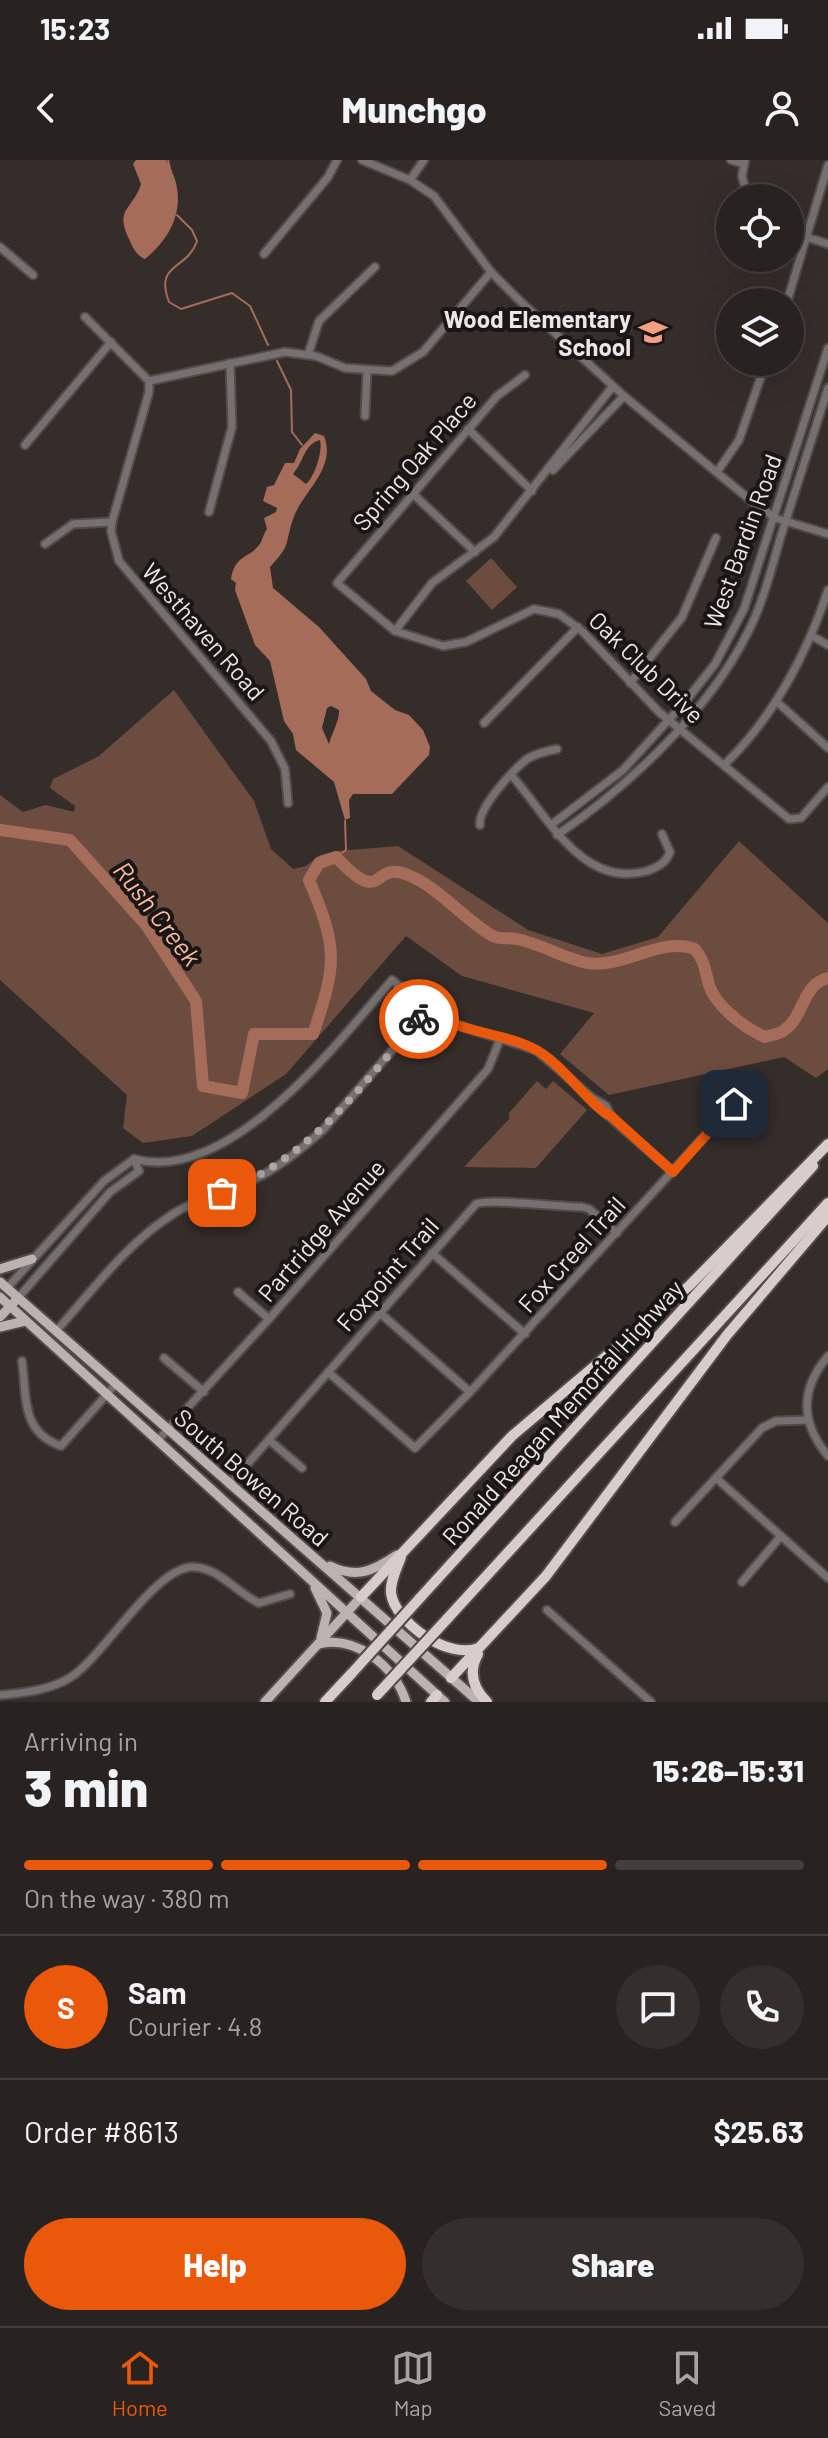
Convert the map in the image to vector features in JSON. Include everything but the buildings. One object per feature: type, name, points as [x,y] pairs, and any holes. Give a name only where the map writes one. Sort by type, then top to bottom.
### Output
[{"type":"highway","points":[[361,1597],[512,1436],[689,1286],[781,1188],[828,1147]]},
{"type":"highway","name":"Ronald Reagan Memorial Highway","points":[[325,1702],[828,1147]]},
{"type":"highway","points":[[374,1698],[828,1203]]},
{"type":"highway","points":[[451,1678],[546,1576],[727,1335],[828,1216]]},
{"type":"highway","points":[[403,1551],[390,1588],[395,1605],[445,1649],[462,1652],[479,1648]]},
{"type":"highway","points":[[487,1702],[473,1683],[472,1673],[477,1654],[492,1635]]},
{"type":"main road","points":[[0,1269],[32,1259]]},
{"type":"main road","name":"South Bowen Road","points":[[2,1290],[18,1298],[479,1702]]},
{"type":"main road","name":"South Bowen Road","points":[[2,1290],[10,1307],[347,1612],[437,1700]]},
{"type":"main road","points":[[0,1317],[18,1298]]},
{"type":"main road","points":[[0,1327],[25,1321]]},
{"type":"main road","points":[[319,1560],[353,1574],[375,1570],[403,1551]]},
{"type":"main road","points":[[309,1578],[327,1613],[319,1642]]},
{"type":"main road","points":[[265,1702],[361,1597]]},
{"type":"main road","points":[[319,1642],[339,1641],[358,1648],[389,1671],[401,1687],[406,1702]]},
{"type":"main road","points":[[437,1700],[451,1678]]},
{"type":"street","points":[[264,254],[328,177],[337,160]]},
{"type":"street","points":[[362,160],[410,180],[434,196],[491,272],[624,396],[717,472],[775,518],[828,534]]},
{"type":"street","points":[[410,180],[424,160]]},
{"type":"street","points":[[731,160],[744,162],[744,184]]},
{"type":"street","points":[[791,288],[828,165]]},
{"type":"street","points":[[805,237],[828,244]]},
{"type":"street","points":[[0,247],[33,275]]},
{"type":"street","points":[[308,355],[319,321],[375,267]]},
{"type":"street","points":[[85,317],[149,381],[285,352],[308,355],[367,372],[392,371],[423,352],[491,272]]},
{"type":"street","points":[[25,445],[111,342]]},
{"type":"street","name":"West Bardin Road","points":[[551,825],[597,793],[669,720],[715,664],[732,633],[775,518],[828,348]]},
{"type":"street","points":[[209,512],[232,427],[230,363]]},
{"type":"street","points":[[365,416],[367,372]]},
{"type":"street","name":"Spring Oak Place","points":[[337,579],[497,396],[525,375]]},
{"type":"street","points":[[717,472],[739,440],[761,376]]},
{"type":"street","name":"Westhaven Road","points":[[149,381],[149,392],[112,522],[115,550],[126,571],[179,628],[271,741],[285,769],[288,803]]},
{"type":"street","points":[[395,631],[432,583],[494,537],[613,386]]},
{"type":"street","name":"West Bardin Road","points":[[557,835],[607,801],[678,727],[710,691],[748,632],[828,388]]},
{"type":"street","points":[[542,479],[591,434],[624,396]]},
{"type":"street","points":[[468,429],[532,491]]},
{"type":"street","points":[[412,493],[475,552]]},
{"type":"street","points":[[45,544],[73,524],[112,522]]},
{"type":"street","points":[[630,683],[682,617],[716,538]]},
{"type":"street","name":"Oak Club Drive","points":[[337,579],[341,588],[395,631],[443,646],[466,642],[534,609],[545,609],[578,627],[669,720],[793,820],[801,818],[828,787]]},
{"type":"street","points":[[724,765],[776,701],[812,636],[828,590]]},
{"type":"street","points":[[484,723],[578,627]]},
{"type":"street","points":[[812,636],[828,645]]},
{"type":"street","points":[[776,701],[828,748]]},
{"type":"street","points":[[480,825],[479,815],[485,804],[527,759],[557,749]]},
{"type":"street","points":[[512,776],[557,835],[587,860],[619,872],[655,868],[668,857],[669,847],[662,834]]},
{"type":"street","points":[[134,1159],[151,1164],[172,1163],[245,1129],[289,1096],[392,980],[427,1010],[452,1025],[501,1037],[540,1053],[591,1097],[595,1106],[611,1116],[673,1172]]},
{"type":"street","points":[[56,1331],[130,1247],[156,1225],[198,1201],[250,1182],[323,1130],[427,1010]]},
{"type":"street","name":"Partridge Avenue","points":[[158,1440],[269,1319],[488,1069],[501,1037]]},
{"type":"street","name":"Fox Creel Trail","points":[[328,1372],[415,1448],[525,1334],[734,1104],[740,1084]]},
{"type":"street","points":[[18,1298],[110,1192],[139,1171],[134,1159]]},
{"type":"street","points":[[2,1290],[104,1181],[134,1159]]},
{"type":"street","name":"Foxpoint Trail","points":[[229,1485],[476,1204],[484,1200],[589,1209],[617,1233]]},
{"type":"street","points":[[432,1253],[525,1334]]},
{"type":"street","points":[[238,1292],[269,1319]]},
{"type":"street","points":[[380,1313],[470,1392]]},
{"type":"street","points":[[828,1356],[809,1385],[805,1411],[815,1440],[828,1456]]},
{"type":"street","points":[[164,1358],[204,1392]]},
{"type":"street","points":[[22,1361],[28,1420],[55,1444],[64,1445],[116,1384]]},
{"type":"street","points":[[675,1522],[762,1428],[776,1421],[808,1420]]},
{"type":"street","points":[[269,1440],[302,1468]]},
{"type":"street","points":[[716,1478],[828,1578]]},
{"type":"street","points":[[742,1582],[781,1536]]},
{"type":"street","points":[[0,1695],[52,1687],[75,1675],[158,1585],[184,1568],[209,1570],[259,1603],[290,1594]]},
{"type":"street","points":[[547,1610],[651,1702]]},
{"type":"shaded area","points":[[136,160],[166,160],[177,187],[178,201],[172,226],[145,259],[133,248],[123,221],[141,184],[133,164]]},
{"type":"shaded area","points":[[315,433],[324,436],[326,459],[317,480],[297,509],[285,548],[270,567],[273,588],[319,627],[366,679],[371,691],[395,710],[409,715],[423,730],[430,747],[429,755],[392,794],[353,794],[349,800],[350,818],[345,820],[334,782],[296,750],[293,734],[284,721],[270,661],[255,645],[235,590],[236,583],[231,579],[240,560],[261,542],[267,529],[264,518],[276,512],[277,508],[263,501],[267,487],[274,485],[285,463],[294,463],[300,449]],"holes":[[[320,440],[318,463],[306,484],[293,474],[307,449]],[[331,706],[339,710],[339,714],[329,744],[322,728],[327,708]]]},
{"type":"shaded area","points":[[491,558],[517,587],[492,610],[466,581]]},
{"type":"shaded area","points":[[174,690],[254,801],[271,849],[293,869],[306,866],[320,855],[337,851],[398,846],[528,930],[602,954],[658,937],[739,841],[828,923],[828,1069],[816,1078],[784,1057],[609,1095],[560,1054],[594,1013],[462,976],[406,936],[286,1074],[192,1136],[143,1143],[123,1128],[127,1095],[0,980],[0,795],[23,812],[46,805],[74,812],[75,806],[50,788],[53,779],[99,756]]},
{"type":"shaded area","points":[[537,1081],[546,1089],[553,1081],[587,1110],[536,1168],[464,1167],[509,1119],[509,1113]]},
{"type":"waterway","points":[[168,160],[173,182]]},
{"type":"waterway","points":[[177,215],[192,230],[197,241],[186,258],[169,273],[165,289],[169,302],[181,309],[232,293],[250,306],[268,345]]},
{"type":"waterway","points":[[277,361],[291,390],[292,432],[302,445]]},
{"type":"waterway","points":[[336,857],[346,850],[345,821]]},
{"type":"waterway","name":"Rush Creek","points":[[0,830],[70,840],[147,926],[196,1001],[203,1086],[242,1093],[254,1034],[313,1034],[327,990],[331,956],[325,923],[309,880],[319,863],[336,857],[363,880],[371,882],[396,872],[408,875],[429,887],[492,935],[526,941],[578,961],[601,964],[655,949],[682,946],[695,949],[718,1001],[740,1022],[765,1037],[781,1032],[790,1025],[813,987],[828,978]]},
{"type":"way so far","points":[[222,1193],[274,1168],[323,1130],[419,1019]]},
{"type":"place","name":"Wood Elementary School","points":[[653,332]]},
{"type":"route","points":[[419,1019],[427,1010],[452,1025],[501,1037],[536,1050],[591,1097],[595,1106],[611,1116],[673,1172],[734,1104]]}]
